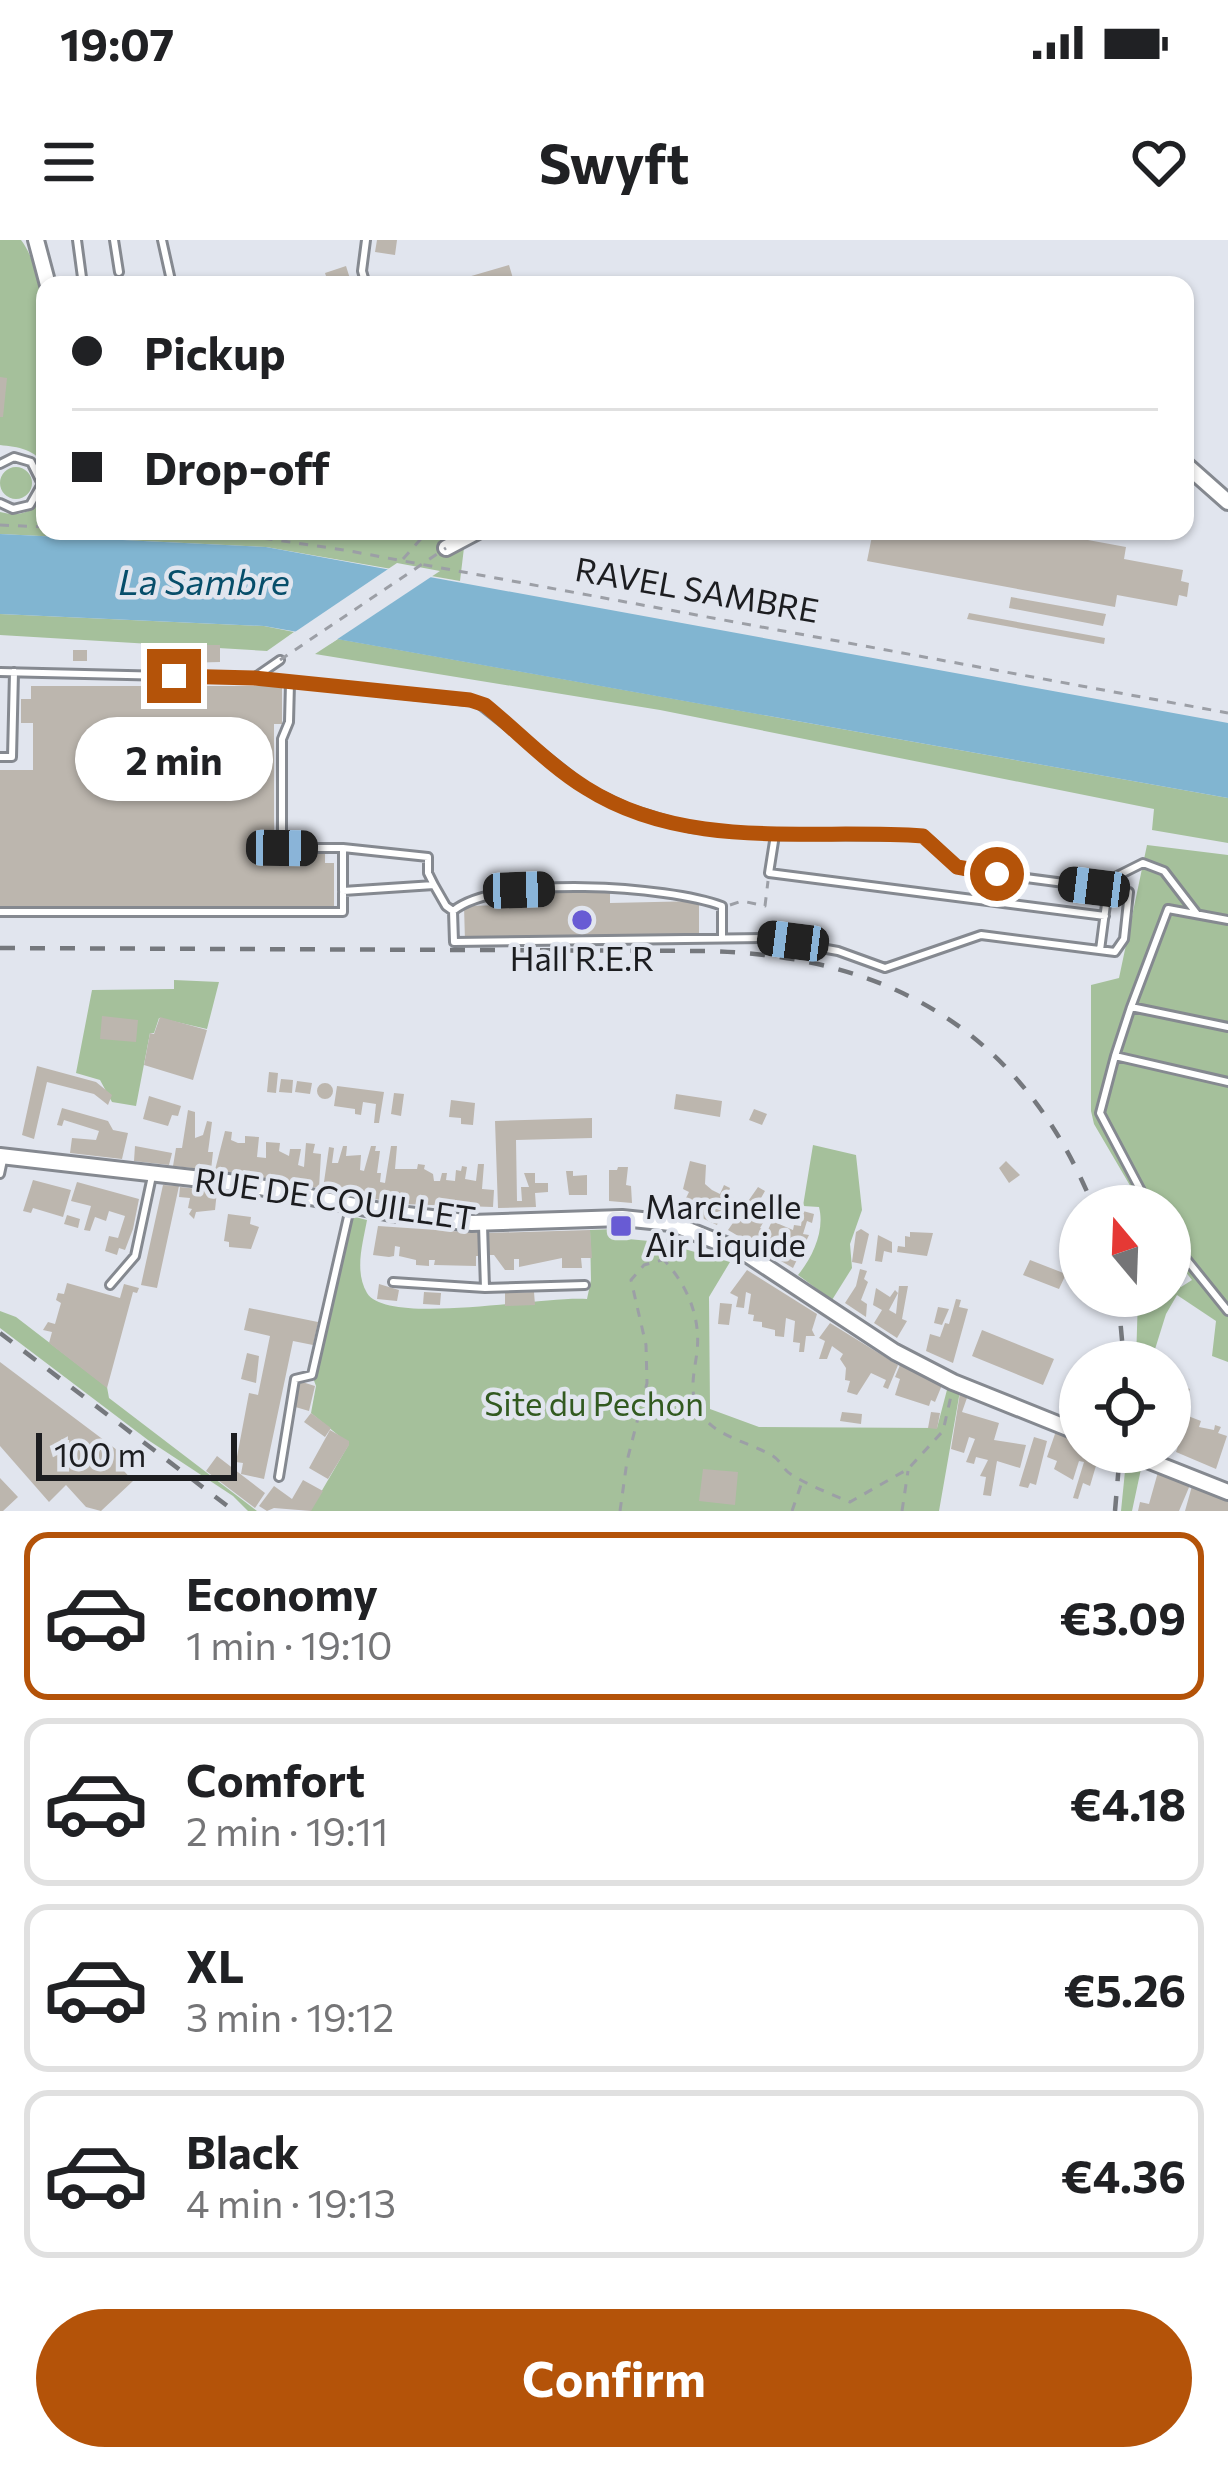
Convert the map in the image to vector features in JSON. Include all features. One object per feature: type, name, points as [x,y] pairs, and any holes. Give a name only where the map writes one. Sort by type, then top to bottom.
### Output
[{"type":"street","points":[[36,240],[46,276]]},
{"type":"street","points":[[1194,472],[1228,502]]},
{"type":"street","points":[[446,548],[461,540]]},
{"type":"street","name":"RUE DE COUILLET","points":[[2,1157],[245,1184],[351,1205],[483,1222],[622,1217],[671,1223],[745,1253],[895,1352],[953,1382],[1059,1425]]},
{"type":"street","points":[[1180,1473],[1228,1492]]},
{"type":"lane","points":[[77,240],[82,276]]},
{"type":"lane","points":[[114,240],[119,272]]},
{"type":"lane","points":[[162,240],[170,276]]},
{"type":"lane","points":[[363,276],[366,240]]},
{"type":"lane","points":[[0,464],[14,458],[36,466]]},
{"type":"lane","points":[[0,503],[13,509],[30,505],[36,494]]},
{"type":"lane","points":[[254,678],[280,660]]},
{"type":"lane","points":[[0,757],[12,757],[6,671],[254,678],[477,702],[574,780],[614,803],[691,827],[775,835],[923,836],[949,862],[965,870],[1129,892],[1124,939],[1115,952],[974,936],[889,968],[815,946],[722,936],[454,942],[453,910]]},
{"type":"lane","points":[[290,682],[289,722],[282,739],[282,848],[428,856],[428,873],[453,910]]},
{"type":"lane","points":[[775,835],[769,873],[1105,916]]},
{"type":"lane","points":[[0,912],[343,912],[343,848]]},
{"type":"lane","points":[[1094,887],[1143,863],[1164,871],[1197,914]]},
{"type":"lane","points":[[343,892],[434,885]]},
{"type":"lane","points":[[453,910],[465,901],[519,890],[597,887],[698,898],[722,906],[722,936]]},
{"type":"lane","points":[[1100,950],[1108,890]]},
{"type":"lane","points":[[1138,1185],[1100,1113],[1131,1007],[1168,909],[1228,920]]},
{"type":"lane","points":[[1131,1007],[1228,1027]]},
{"type":"lane","points":[[1115,1056],[1228,1082]]},
{"type":"lane","points":[[0,1174],[2,1157]]},
{"type":"lane","points":[[110,1285],[135,1256],[153,1173]]},
{"type":"lane","points":[[279,1477],[295,1379],[312,1376],[351,1205]]},
{"type":"lane","points":[[483,1222],[485,1288]]},
{"type":"lane","points":[[1191,1265],[1228,1311]]},
{"type":"lane","points":[[393,1282],[485,1288],[585,1285]]},
{"type":"path","points":[[0,525],[36,527]]},
{"type":"path","name":"RAVEL SAMBRE","points":[[273,540],[1228,712]]},
{"type":"path","points":[[402,560],[420,540]]},
{"type":"path","points":[[280,660],[446,548]]},
{"type":"path","points":[[722,906],[742,901],[765,906],[769,873]]},
{"type":"path","points":[[671,1223],[664,1260],[689,1295],[696,1314],[697,1352],[692,1370],[696,1405],[709,1422],[741,1444],[777,1457],[786,1472],[850,1502],[908,1469],[943,1431],[953,1382]]},
{"type":"path","points":[[620,1511],[647,1383],[646,1345],[631,1280],[644,1265],[664,1260]]},
{"type":"path","points":[[902,1511],[908,1469]]},
{"type":"path","points":[[791,1511],[802,1480]]},
{"type":"green space","points":[[0,240],[21,240],[36,276],[36,457],[0,445]]},
{"type":"green space","points":[[16,467],[27,472],[32,483],[27,494],[16,499],[5,494],[0,483],[5,472]]},
{"type":"green space","points":[[36,506],[36,536],[0,534],[0,512],[26,512]]},
{"type":"green space","points":[[123,540],[465,540],[460,581],[266,547]]},
{"type":"green space","points":[[0,614],[264,626],[294,632],[267,651],[0,635]]},
{"type":"green space","points":[[338,639],[1228,798],[1228,843],[1152,830],[1154,809],[660,710],[315,654]]},
{"type":"green space","points":[[1147,845],[1228,855],[1228,1362],[1212,1356],[1216,1321],[1191,1304],[1191,1185],[1130,1185],[1094,1124],[1091,985],[1119,978]]},
{"type":"green space","points":[[174,980],[219,982],[207,1029],[159,1018],[150,1033],[136,1106],[112,1102],[100,1080],[76,1073],[92,990],[174,989]]},
{"type":"green space","points":[[813,1145],[856,1155],[862,1210],[850,1244],[852,1268],[832,1300],[798,1275],[819,1234],[819,1207],[803,1206]]},
{"type":"green space","name":"Site du Pechon","points":[[351,1216],[367,1220],[360,1266],[367,1293],[381,1303],[405,1308],[587,1299],[590,1230],[616,1229],[628,1239],[660,1242],[730,1262],[709,1297],[710,1409],[759,1427],[937,1428],[948,1386],[960,1391],[939,1511],[310,1511],[349,1444],[311,1413],[316,1386],[312,1375]]},
{"type":"green space","points":[[0,1311],[16,1317],[107,1387],[109,1398],[257,1511],[248,1511],[148,1440],[0,1328]]},
{"type":"green space","points":[[1137,1317],[1165,1317],[1158,1341],[1137,1341]]},
{"type":"green space","points":[[1125,1473],[1140,1473],[1132,1511],[1121,1511]]},
{"type":"water","name":"La Sambre","points":[[0,534],[36,536],[36,540],[266,547],[1228,723],[1228,798],[264,626],[0,614]]},
{"type":"pier","points":[[397,563],[440,571],[330,644],[289,636]]},
{"type":"building","points":[[377,240],[397,240],[395,255],[375,252]]},
{"type":"building","points":[[509,265],[512,276],[471,276]]},
{"type":"building","points":[[346,266],[349,276],[326,276]]},
{"type":"building","points":[[0,377],[7,378],[3,417],[0,417]]},
{"type":"building","points":[[871,540],[1088,540],[1126,547],[1124,559],[1183,570],[1181,581],[1189,583],[1187,597],[1179,595],[1177,606],[1117,595],[1115,607],[867,561]]},
{"type":"building","points":[[1011,597],[1106,614],[1103,626],[1009,608]]},
{"type":"building","points":[[969,613],[1105,638],[1104,644],[967,619]]},
{"type":"building","points":[[182,645],[220,645],[220,662],[182,663]]},
{"type":"building","points":[[73,650],[87,650],[87,661],[73,661]]},
{"type":"building","points":[[31,686],[282,686],[282,724],[274,724],[274,854],[325,854],[325,863],[334,863],[334,910],[0,909],[0,770],[33,770],[33,723],[21,723],[21,699],[31,699]]},
{"type":"building","name":"Hall R.E.R","points":[[610,890],[610,903],[699,901],[699,936],[465,941],[464,906],[506,905],[505,896],[517,896],[517,892]]},
{"type":"building","points":[[102,1016],[138,1020],[136,1042],[100,1039]]},
{"type":"building","points":[[160,1017],[207,1030],[193,1080],[144,1065],[150,1033],[154,1034]]},
{"type":"building","points":[[37,1066],[96,1082],[112,1095],[108,1105],[94,1094],[47,1082],[34,1139],[22,1135]]},
{"type":"building","points":[[269,1072],[278,1073],[276,1093],[267,1092]]},
{"type":"building","points":[[281,1079],[293,1080],[292,1093],[279,1092]]},
{"type":"building","points":[[297,1081],[312,1083],[310,1094],[295,1092]]},
{"type":"building","points":[[325,1083],[333,1091],[325,1099],[317,1091]]},
{"type":"building","points":[[337,1086],[384,1092],[379,1123],[374,1123],[376,1104],[363,1102],[361,1115],[355,1109],[334,1106]]},
{"type":"building","points":[[394,1093],[404,1094],[401,1116],[391,1114]]},
{"type":"building","points":[[676,1094],[722,1101],[720,1117],[674,1109]]},
{"type":"building","points":[[149,1096],[181,1106],[168,1126],[143,1119]]},
{"type":"building","points":[[451,1100],[475,1103],[473,1125],[449,1117]]},
{"type":"building","points":[[62,1108],[108,1121],[113,1130],[128,1133],[122,1159],[70,1153],[72,1138],[96,1140],[99,1131],[64,1120],[62,1126],[57,1125]]},
{"type":"building","points":[[754,1109],[767,1114],[762,1125],[749,1120]]},
{"type":"building","points":[[188,1110],[195,1112],[195,1138],[203,1135],[207,1121],[212,1122],[211,1170],[173,1166],[176,1148],[182,1148]]},
{"type":"building","points":[[592,1118],[592,1138],[516,1140],[517,1201],[522,1201],[521,1187],[529,1187],[524,1173],[535,1173],[535,1183],[548,1183],[548,1192],[535,1193],[536,1207],[498,1208],[495,1121]]},
{"type":"building","points":[[225,1131],[232,1132],[231,1140],[238,1143],[245,1143],[245,1136],[259,1137],[257,1157],[266,1158],[266,1142],[280,1143],[279,1151],[289,1156],[290,1149],[301,1149],[298,1165],[304,1167],[306,1143],[315,1144],[313,1153],[321,1154],[319,1188],[215,1170]]},
{"type":"building","points":[[135,1146],[172,1153],[169,1165],[134,1161]]},
{"type":"building","points":[[347,1146],[346,1156],[361,1155],[360,1170],[364,1171],[371,1146],[376,1146],[375,1151],[380,1151],[377,1173],[385,1183],[391,1146],[397,1146],[395,1169],[425,1165],[434,1181],[447,1173],[446,1180],[455,1181],[456,1170],[461,1171],[462,1166],[467,1167],[465,1179],[476,1181],[478,1164],[484,1164],[482,1189],[494,1190],[493,1207],[401,1204],[323,1189],[329,1147],[334,1148],[332,1163],[338,1163]]},
{"type":"building","points":[[690,1161],[706,1165],[705,1184],[712,1190],[720,1194],[724,1185],[730,1188],[717,1225],[681,1208],[689,1192],[683,1189]]},
{"type":"building","points":[[1006,1161],[1020,1175],[1009,1183],[999,1168]]},
{"type":"building","points":[[628,1167],[626,1185],[631,1186],[632,1203],[609,1201],[609,1170]]},
{"type":"building","points":[[566,1171],[573,1171],[573,1176],[587,1175],[587,1195],[569,1195]]},
{"type":"building","points":[[33,1180],[71,1190],[63,1217],[33,1208],[31,1213],[23,1211]]},
{"type":"building","points":[[77,1182],[139,1199],[125,1250],[119,1248],[117,1255],[105,1251],[109,1236],[118,1238],[125,1216],[109,1211],[106,1221],[95,1217],[90,1231],[84,1230],[91,1206],[71,1201]]},
{"type":"building","points":[[163,1185],[179,1186],[157,1288],[141,1285]]},
{"type":"building","points":[[180,1187],[217,1191],[215,1210],[196,1212],[194,1219],[189,1214],[190,1198],[179,1197]]},
{"type":"building","points":[[758,1187],[765,1191],[757,1205],[771,1209],[760,1228],[767,1232],[772,1221],[793,1230],[794,1225],[801,1226],[803,1211],[814,1214],[812,1223],[807,1221],[803,1234],[809,1235],[793,1268],[728,1230]]},
{"type":"building","points":[[228,1214],[251,1217],[250,1224],[259,1227],[251,1249],[229,1247],[224,1241]]},
{"type":"building","points":[[67,1215],[80,1219],[78,1228],[64,1224]]},
{"type":"building","points":[[378,1226],[481,1233],[481,1256],[476,1256],[476,1266],[434,1265],[435,1260],[429,1260],[429,1266],[399,1256],[400,1247],[395,1246],[394,1256],[373,1255]]},
{"type":"building","points":[[861,1229],[869,1234],[862,1264],[852,1262],[856,1232]]},
{"type":"building","points":[[590,1230],[592,1258],[581,1258],[582,1268],[562,1268],[562,1258],[519,1267],[519,1259],[514,1259],[514,1270],[505,1270],[494,1255],[488,1255],[487,1233]]},
{"type":"building","points":[[910,1232],[933,1233],[927,1256],[897,1252],[898,1246],[905,1247]]},
{"type":"building","points":[[878,1235],[892,1242],[892,1253],[884,1251],[882,1262],[875,1261]]},
{"type":"building","points":[[1030,1260],[1059,1271],[1059,1289],[1023,1275]]},
{"type":"building","points":[[860,1269],[867,1271],[861,1300],[867,1304],[866,1317],[845,1303]]},
{"type":"building","points":[[747,1270],[817,1314],[815,1336],[806,1336],[804,1352],[799,1352],[800,1343],[793,1342],[795,1321],[786,1318],[784,1337],[775,1336],[775,1330],[762,1327],[762,1322],[748,1314],[751,1294],[746,1292],[744,1308],[736,1307],[738,1297],[730,1293]]},
{"type":"building","points":[[67,1283],[120,1298],[124,1284],[139,1288],[133,1292],[107,1388],[49,1343],[52,1332],[43,1330],[48,1322],[55,1324],[61,1303],[56,1300],[58,1293],[64,1294]]},
{"type":"building","points":[[379,1284],[399,1290],[397,1301],[377,1299]]},
{"type":"building","points":[[899,1286],[908,1286],[902,1319],[907,1321],[897,1338],[874,1323],[882,1310],[873,1305],[876,1288],[890,1297],[895,1290],[898,1293],[889,1310],[896,1314]]},
{"type":"building","points":[[424,1292],[441,1293],[440,1305],[423,1304]]},
{"type":"building","points":[[534,1292],[535,1305],[505,1306],[505,1293]]},
{"type":"building","points":[[956,1299],[961,1300],[959,1307],[968,1309],[953,1363],[926,1351],[930,1334],[940,1337],[945,1323],[949,1324]]},
{"type":"building","points":[[720,1303],[732,1304],[729,1325],[718,1324]]},
{"type":"building","points":[[938,1307],[949,1309],[942,1325],[934,1323]]},
{"type":"building","points":[[249,1308],[318,1322],[313,1345],[293,1341],[264,1479],[241,1474],[243,1463],[236,1462],[249,1393],[258,1395],[270,1336],[244,1330]]},
{"type":"building","points":[[830,1323],[898,1365],[888,1389],[883,1387],[886,1380],[871,1373],[857,1395],[847,1392],[850,1381],[845,1380],[843,1354],[832,1346],[827,1359],[819,1359],[825,1341],[819,1338]]},
{"type":"building","points":[[982,1330],[1054,1359],[1043,1385],[972,1356]]},
{"type":"building","points":[[247,1353],[259,1356],[256,1383],[241,1379]]},
{"type":"building","points":[[0,1362],[133,1462],[124,1471],[133,1481],[101,1511],[86,1507],[66,1485],[49,1502],[0,1446]]},
{"type":"building","points":[[900,1365],[942,1385],[935,1402],[931,1400],[929,1406],[895,1395]]},
{"type":"building","points":[[299,1381],[315,1386],[309,1411],[292,1406]]},
{"type":"building","points":[[960,1393],[968,1395],[962,1412],[999,1423],[994,1440],[1026,1445],[1020,1468],[997,1461],[991,1496],[983,1495],[986,1477],[980,1476],[988,1460],[976,1457],[974,1464],[966,1462],[975,1439],[969,1437],[964,1453],[951,1449]]},
{"type":"building","points":[[842,1412],[862,1414],[861,1424],[840,1421]]},
{"type":"building","points":[[931,1412],[940,1413],[937,1429],[928,1428]]},
{"type":"building","points":[[311,1413],[331,1428],[325,1437],[304,1422]]},
{"type":"building","points":[[1191,1417],[1201,1421],[1199,1427],[1221,1427],[1218,1433],[1227,1436],[1216,1469],[1191,1458]]},
{"type":"building","points":[[330,1430],[349,1445],[328,1479],[309,1468]]},
{"type":"building","points":[[1056,1431],[1059,1472],[1054,1469],[1057,1461],[1047,1457]]},
{"type":"building","points":[[1034,1437],[1047,1441],[1036,1485],[1030,1483],[1028,1488],[1019,1486]]},
{"type":"building","points":[[217,1456],[265,1493],[255,1508],[206,1471]]},
{"type":"building","points":[[703,1469],[738,1472],[735,1505],[699,1501]]},
{"type":"building","points":[[1081,1473],[1094,1473],[1090,1486],[1083,1483],[1078,1499],[1073,1498]]},
{"type":"building","points":[[1158,1473],[1190,1485],[1179,1511],[1138,1511],[1140,1502],[1149,1504]]},
{"type":"building","points":[[0,1478],[18,1497],[3,1511],[0,1511]]},
{"type":"building","points":[[303,1480],[323,1491],[311,1511],[267,1511],[259,1506],[274,1486],[292,1499]]},
{"type":"building","points":[[1192,1486],[1228,1499],[1228,1511],[1185,1511]]},
{"type":"railway","points":[[0,948],[709,951],[775,956],[836,969],[892,988],[943,1016],[989,1051],[1029,1094],[1064,1146],[1083,1185]]},
{"type":"railway","points":[[1120,1317],[1122,1341]]},
{"type":"railway","points":[[0,1333],[234,1511]]},
{"type":"railway","points":[[1115,1511],[1118,1473]]},
{"type":"place","name":"Hall R.E.R","points":[[582,920]]},
{"type":"place","name":"Marcinelle Air Liquide","points":[[621,1226]]},
{"type":"route","points":[[174,676],[254,678],[470,700],[485,705],[586,789],[629,809],[691,827],[733,832],[923,836],[957,867],[997,874]]}]
